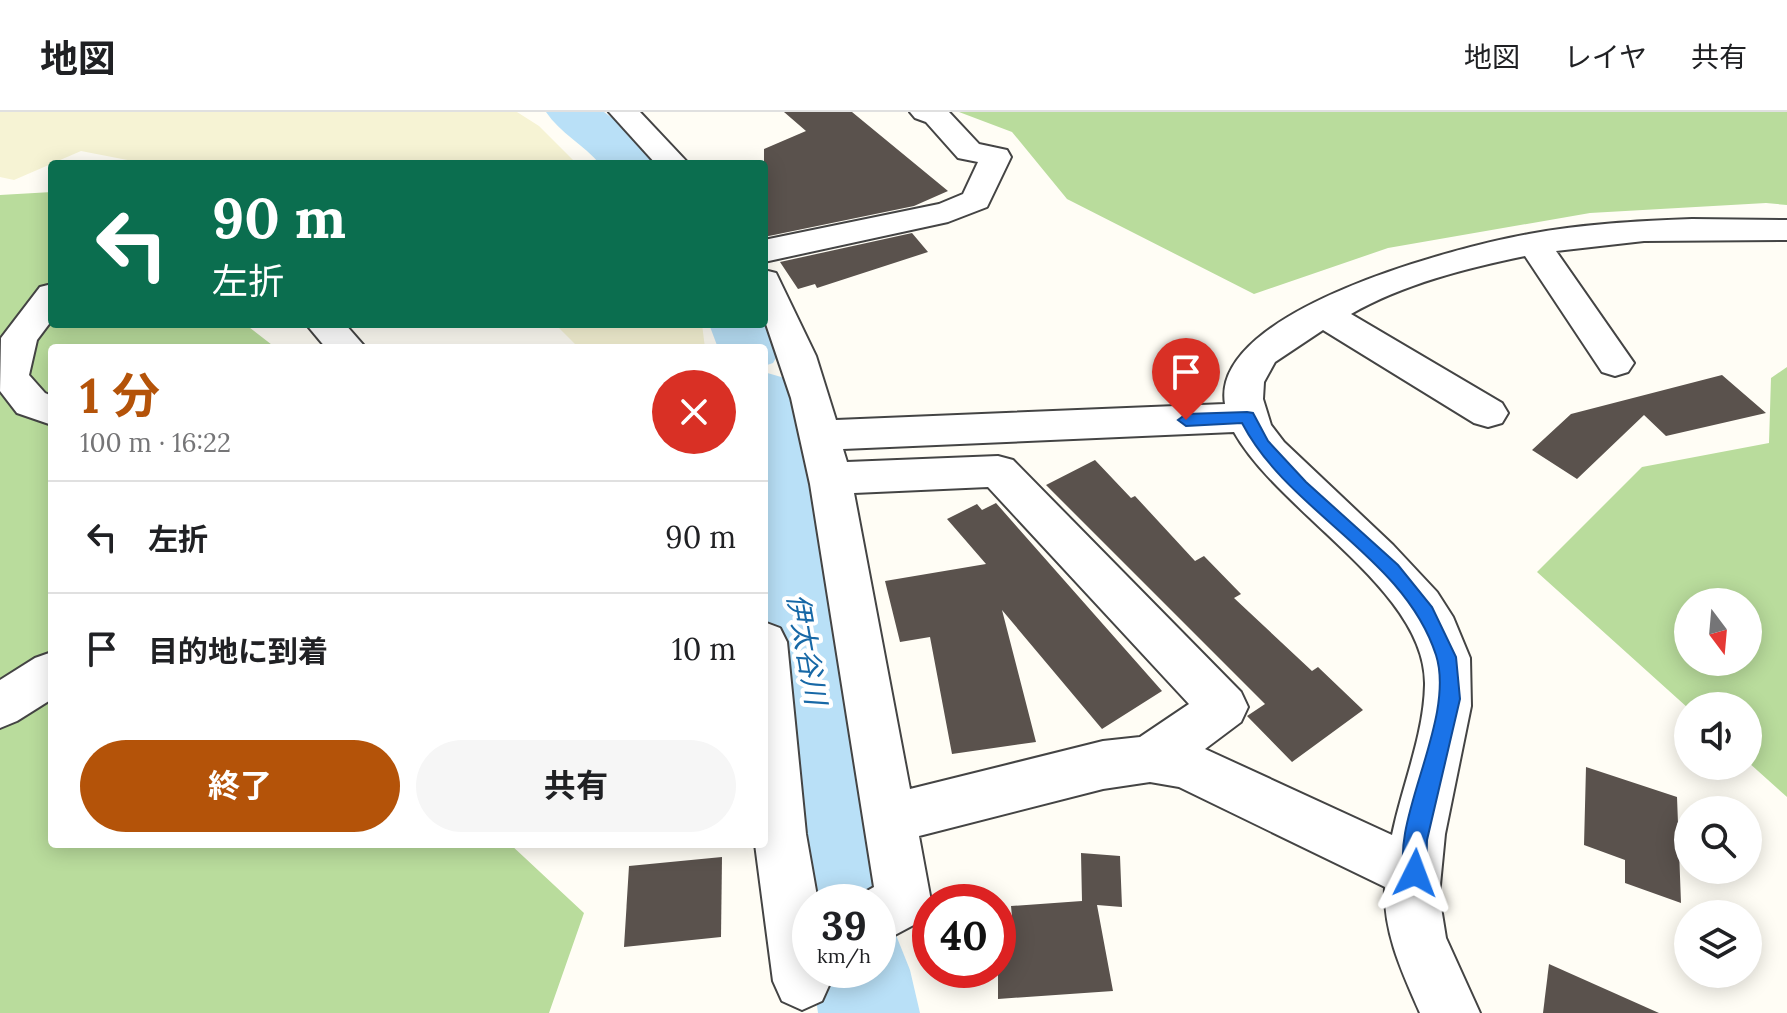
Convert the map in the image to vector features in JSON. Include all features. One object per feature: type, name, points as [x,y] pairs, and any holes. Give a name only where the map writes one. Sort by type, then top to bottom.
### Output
[{"type":"street","points":[[624,112],[669,160]]},
{"type":"street","points":[[768,250],[948,212],[976,200],[996,157],[969,151],[936,116],[925,112]]},
{"type":"street","points":[[1451,1013],[1440,994],[1413,918],[1416,840],[1450,699],[1446,657],[1425,613],[1391,571],[1262,446],[1247,417],[1242,389],[1251,363],[1288,331],[1359,295],[1452,262],[1533,243],[1616,232],[1723,228],[1787,230]]},
{"type":"street","points":[[1533,243],[1615,363]]},
{"type":"street","points":[[768,290],[788,338],[819,435],[839,522],[904,901],[896,905]]},
{"type":"street","points":[[48,300],[19,338],[10,377],[31,403],[48,409]]},
{"type":"street","points":[[1324,314],[1488,413]]},
{"type":"street","points":[[328,328],[343,344]]},
{"type":"street","points":[[819,435],[1247,417]]},
{"type":"street","points":[[829,478],[998,471],[1224,707],[1150,759]]},
{"type":"street","points":[[0,706],[48,676]]},
{"type":"street","points":[[768,736],[772,829],[792,935]]},
{"type":"street","points":[[889,819],[1103,765],[1150,759],[1184,764],[1415,873]]},
{"type":"shaded area","points":[[0,112],[517,112],[539,126],[573,160],[127,160],[81,151],[60,160],[48,160],[48,165],[14,180],[0,177]]},
{"type":"shaded area","points":[[559,328],[702,328],[704,344],[575,344]]},
{"type":"green space","points":[[959,112],[1787,112],[1787,205],[1766,203],[1590,213],[1388,248],[1254,294],[1067,199],[1012,132]]},
{"type":"green space","points":[[48,192],[48,328],[250,328],[271,344],[48,344],[48,848],[514,848],[584,913],[549,1013],[0,1013],[0,195]]},
{"type":"green space","points":[[1787,367],[1787,797],[1762,775],[1762,692],[1674,692],[1674,695],[1537,572],[1642,467],[1769,443],[1771,378]]},
{"type":"building","points":[[784,112],[852,112],[948,191],[914,206],[768,236],[768,160],[764,160],[764,149],[806,131]]},
{"type":"building","points":[[912,233],[928,252],[817,288],[815,284],[798,289],[780,262]]},
{"type":"building","points":[[1722,375],[1766,413],[1666,436],[1644,415],[1577,479],[1532,450],[1571,414]]},
{"type":"building","points":[[1095,460],[1131,498],[1135,496],[1195,561],[1204,556],[1241,594],[1234,598],[1312,671],[1318,667],[1363,710],[1292,762],[1247,716],[1265,704],[1046,485]]},
{"type":"building","points":[[996,503],[1162,691],[1102,729],[1002,610],[1036,742],[952,754],[930,637],[900,642],[885,581],[986,564],[947,519],[977,504],[982,510]]},
{"type":"building","points":[[1586,767],[1674,796],[1674,884],[1680,884],[1681,900],[1674,900],[1625,883],[1625,860],[1584,845]]},
{"type":"building","points":[[1081,853],[1120,856],[1122,907],[1097,905],[1113,991],[998,999],[998,988],[1016,988],[1016,906],[1082,901]]},
{"type":"building","points":[[722,857],[721,937],[624,947],[629,866]]},
{"type":"building","points":[[1549,964],[1659,1013],[1543,1013]]},
{"type":"waterway","name":"伊太谷川","points":[[571,112],[605,137],[625,160]]},
{"type":"waterway","name":"伊太谷川","points":[[742,328],[748,344]]},
{"type":"waterway","name":"伊太谷川","points":[[768,420],[847,884]]},
{"type":"waterway","name":"伊太谷川","points":[[864,988],[869,1013]]},
{"type":"route","points":[[1186,420],[1247,417],[1262,446],[1391,571],[1425,613],[1446,657],[1450,699],[1416,840],[1415,873]]}]
